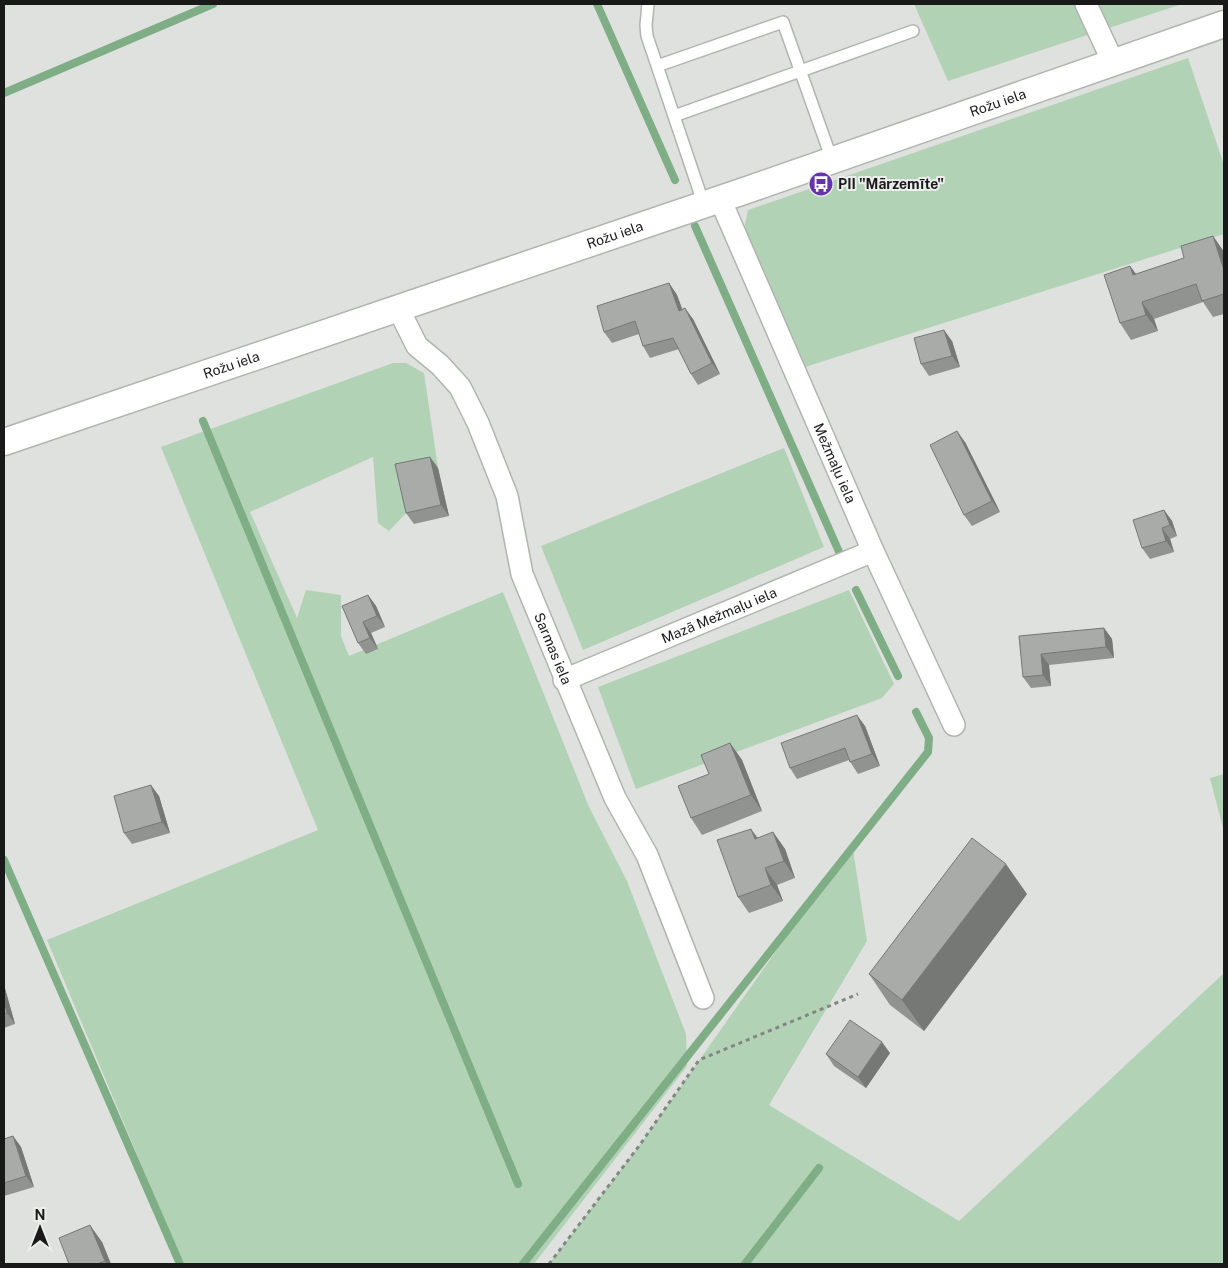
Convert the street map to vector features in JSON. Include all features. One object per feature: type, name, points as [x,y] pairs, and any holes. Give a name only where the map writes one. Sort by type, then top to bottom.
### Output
[{"type":"street","points":[[1086,4],[1113,62]]},
{"type":"street","name":"Rožu iela","points":[[4,442],[712,202],[1224,24]]},
{"type":"street","name":"Mežmaļu iela","points":[[712,202],[954,725]]},
{"type":"street","name":"Sarmas iela","points":[[398,308],[417,346],[440,365],[460,387],[478,423],[507,496],[522,574],[614,798],[647,855],[704,998]]},
{"type":"street","name":"Mazā Mežmaļu iela","points":[[564,680],[873,551]]},
{"type":"lane","points":[[648,4],[646,25],[657,66],[674,116],[712,202]]},
{"type":"lane","points":[[657,66],[782,22],[832,160]]},
{"type":"lane","points":[[674,116],[800,73],[912,31]]},
{"type":"path","points":[[548,1264],[639,1146],[699,1060],[858,994]]},
{"type":"green space","points":[[914,4],[1182,4],[948,81]]},
{"type":"green space","points":[[1188,58],[1224,165],[1224,234],[805,367],[743,234],[748,210]]},
{"type":"green space","points":[[393,363],[406,363],[424,373],[438,468],[403,476],[410,509],[389,531],[378,523],[373,457],[250,512],[297,618],[306,590],[341,595],[341,636],[349,656],[503,592],[589,807],[627,881],[686,1034],[687,1066],[534,1264],[183,1264],[47,940],[318,830],[161,447]]},
{"type":"green space","points":[[784,448],[824,547],[583,650],[541,546]]},
{"type":"green space","points":[[849,590],[894,684],[882,698],[636,789],[598,687]]},
{"type":"green space","points":[[1224,774],[1224,832],[1210,778]]},
{"type":"green space","points":[[852,843],[867,941],[769,1105],[959,1221],[1224,973],[1224,1264],[549,1264],[639,1146]]},
{"type":"building","points":[[1213,236],[1224,270],[1224,294],[1202,301],[1196,284],[1142,302],[1146,315],[1120,323],[1104,275],[1130,266],[1133,275],[1184,258],[1181,246]]},
{"type":"building","points":[[669,283],[679,311],[685,308],[712,363],[691,374],[673,338],[643,346],[635,321],[604,332],[597,306]]},
{"type":"building","points":[[944,330],[952,356],[921,364],[914,338]]},
{"type":"building","points":[[957,431],[992,501],[964,515],[930,445]]},
{"type":"building","points":[[430,457],[441,505],[406,513],[395,464]]},
{"type":"building","points":[[1164,510],[1170,525],[1162,528],[1166,541],[1142,548],[1133,520]]},
{"type":"building","points":[[368,595],[377,616],[363,622],[370,638],[358,643],[342,606]]},
{"type":"building","points":[[1104,628],[1106,647],[1041,654],[1043,675],[1023,677],[1019,636]]},
{"type":"building","points":[[857,715],[872,754],[850,762],[845,748],[790,768],[781,743]]},
{"type":"building","points":[[730,743],[751,795],[691,818],[678,786],[709,774],[701,755]]},
{"type":"building","points":[[151,785],[162,822],[124,833],[114,796]]},
{"type":"building","points":[[751,829],[755,839],[773,832],[784,861],[765,868],[771,885],[738,897],[717,840]]},
{"type":"building","points":[[972,838],[1006,864],[902,1000],[869,974]]},
{"type":"building","points":[[4,1001],[7,1013],[4,1014]]},
{"type":"building","points":[[850,1020],[882,1042],[858,1077],[826,1054]]},
{"type":"building","points":[[13,1136],[26,1176],[4,1183],[4,1139]]},
{"type":"building","points":[[90,1225],[105,1261],[97,1264],[69,1264],[59,1238]]},
{"type":"waterway","points":[[4,93],[213,4]]},
{"type":"waterway","points":[[597,4],[675,180]]},
{"type":"waterway","points":[[695,226],[840,554]]},
{"type":"waterway","points":[[203,421],[518,1184]]},
{"type":"waterway","points":[[856,590],[898,676]]},
{"type":"waterway","points":[[523,1264],[928,752],[929,738],[916,712]]},
{"type":"waterway","points":[[4,860],[180,1264]]},
{"type":"waterway","points":[[745,1264],[819,1168]]},
{"type":"place","name":"PII \"Mārzemīte\"","points":[[821,184]]}]
